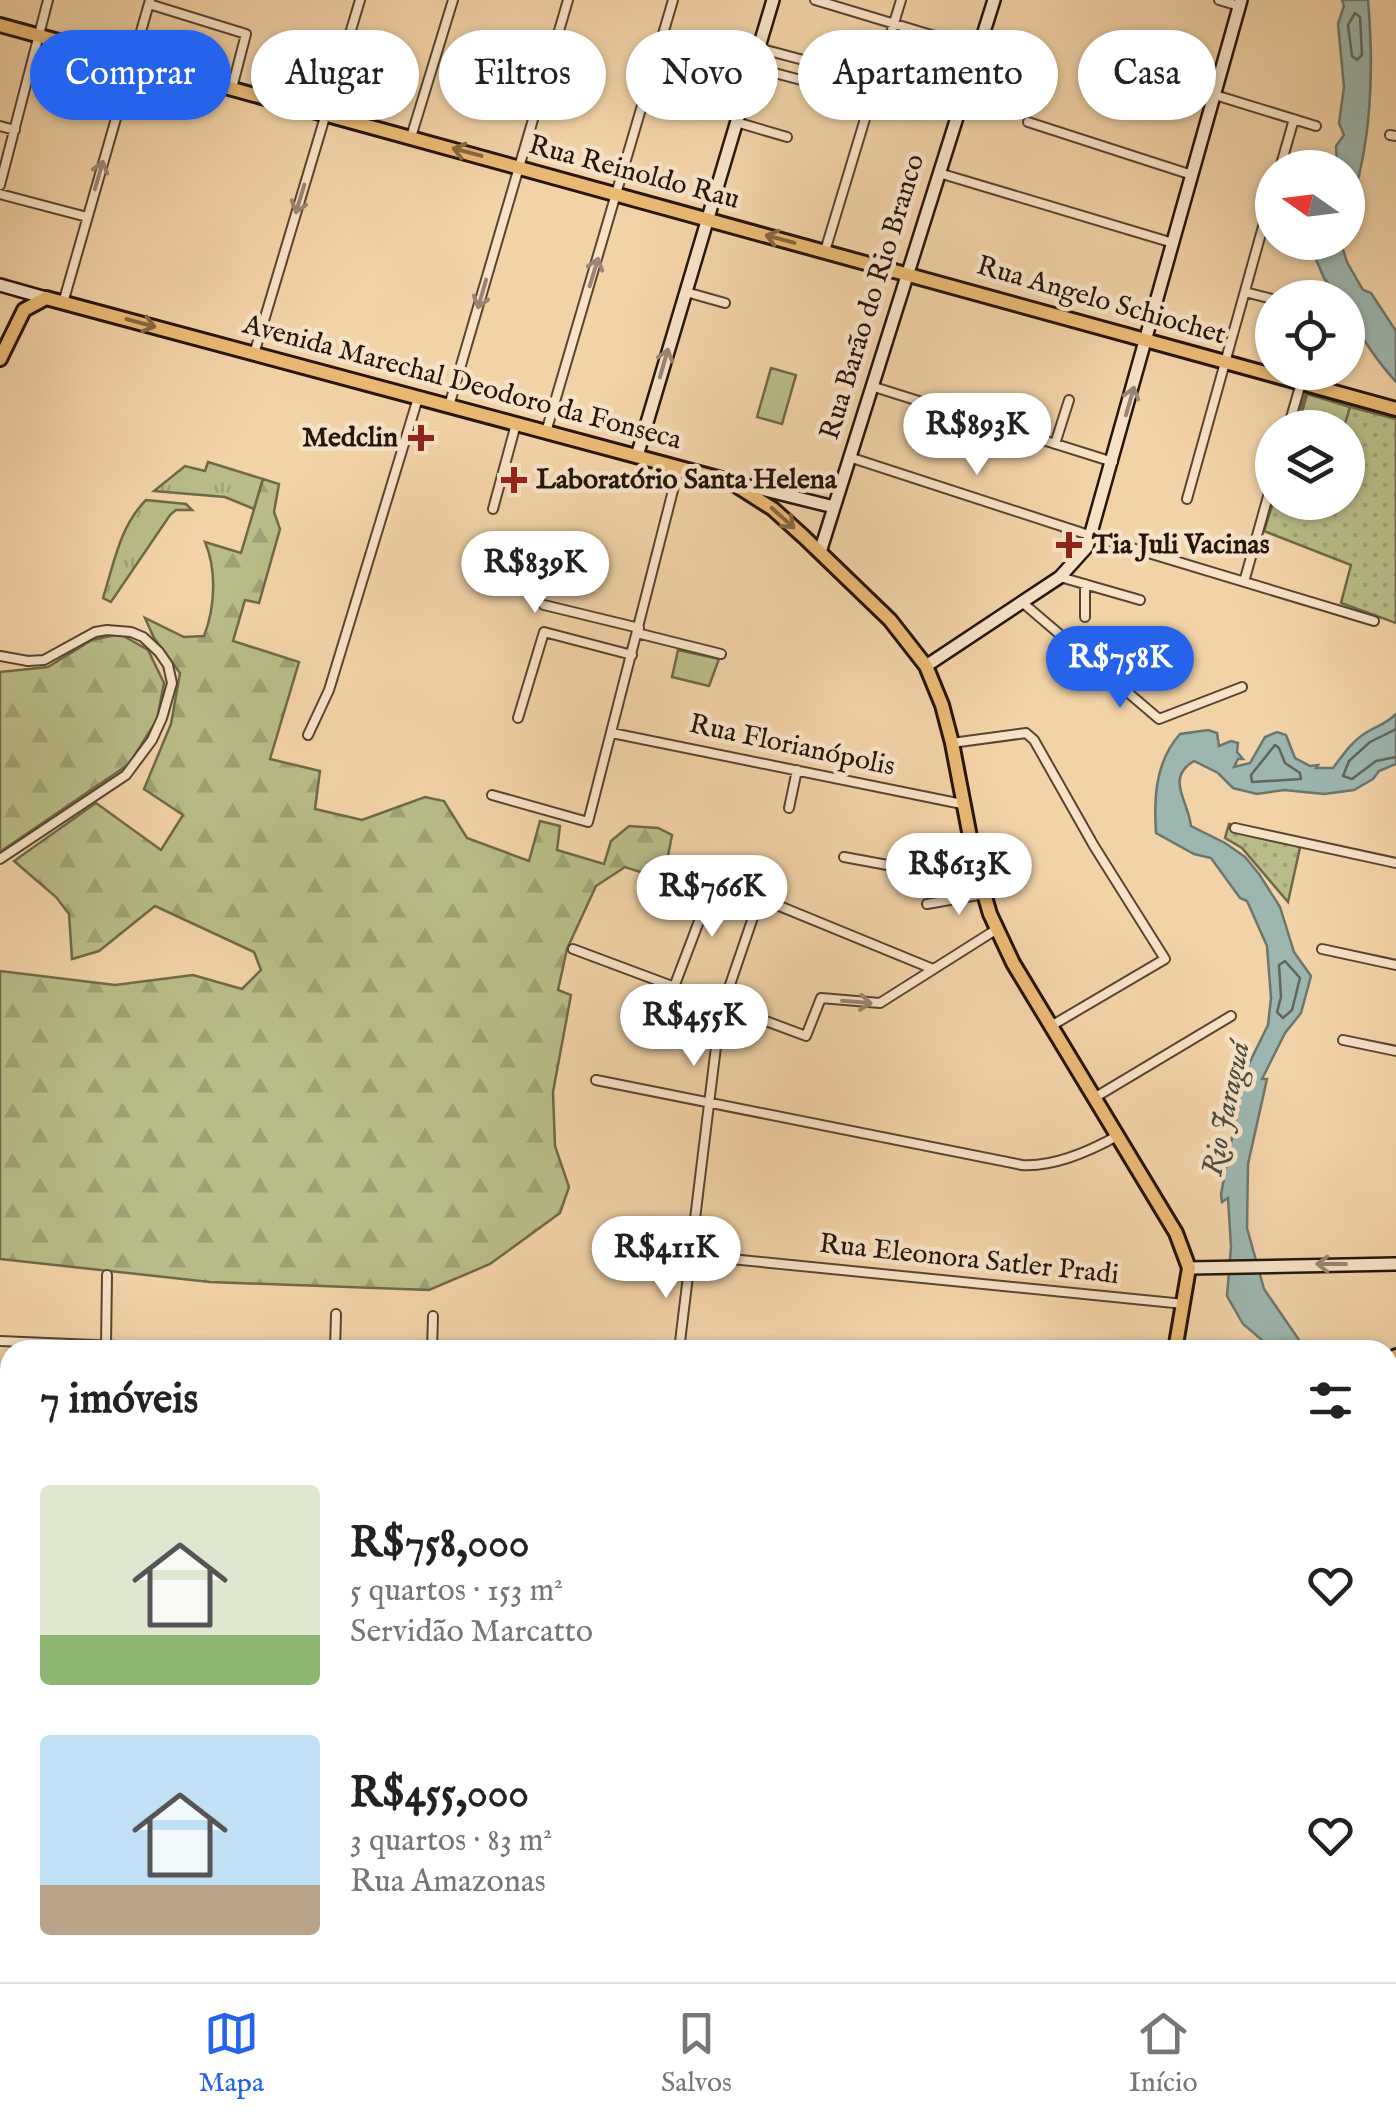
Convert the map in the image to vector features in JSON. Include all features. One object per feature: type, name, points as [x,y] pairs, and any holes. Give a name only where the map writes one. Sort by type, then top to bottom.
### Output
[{"type":"main road","name":"Rua Reinoldo Rau","points":[[0,25],[30,33]]},
{"type":"main road","name":"Rua Reinoldo Rau","points":[[232,88],[251,93]]},
{"type":"main road","name":"Rua Reinoldo Rau","points":[[351,120],[908,274]]},
{"type":"main road","name":"Rua Angelo Schiochet","points":[[908,274],[1255,370]]},
{"type":"main road","name":"Avenida Marechal Deodoro da Fonseca","points":[[46,298],[729,481],[773,509],[897,628],[926,666],[952,742],[974,863],[997,929],[1176,1233],[1189,1268]]},
{"type":"main road","points":[[0,359],[24,310],[46,298]]},
{"type":"main road","name":"Rua Angelo Schiochet","points":[[1326,390],[1395,409]]},
{"type":"main road","points":[[1177,1340],[1189,1268]]},
{"type":"street","points":[[40,30],[48,0]]},
{"type":"street","points":[[351,30],[360,0]]},
{"type":"street","points":[[411,137],[452,0]]},
{"type":"street","points":[[450,406],[568,0]]},
{"type":"street","points":[[546,432],[673,0]]},
{"type":"street","points":[[763,30],[772,0]]},
{"type":"street","points":[[814,0],[913,30]]},
{"type":"street","points":[[826,251],[901,0]]},
{"type":"street","name":"Rua Barão do Rio Branco","points":[[984,30],[994,0]]},
{"type":"street","points":[[1216,91],[1240,3],[1219,0]]},
{"type":"street","points":[[141,30],[149,2],[246,34],[232,88]]},
{"type":"street","points":[[0,185],[30,71]]},
{"type":"street","points":[[1216,95],[1316,126]]},
{"type":"street","points":[[1285,150],[1294,119]]},
{"type":"street","points":[[63,303],[115,120]]},
{"type":"street","points":[[254,354],[324,120]]},
{"type":"street","name":"Rua Barão do Rio Branco","points":[[820,552],[956,120]]},
{"type":"street","points":[[926,666],[1060,578],[1087,547],[1208,120]]},
{"type":"street","points":[[637,456],[736,122],[787,137]]},
{"type":"street","points":[[1028,122],[1192,174]]},
{"type":"street","points":[[0,126],[15,130]]},
{"type":"street","points":[[939,173],[1173,243]]},
{"type":"street","points":[[0,194],[87,217]]},
{"type":"street","points":[[1186,499],[1255,256]]},
{"type":"street","name":"Avenida Marechal Deodoro da Fonseca","points":[[0,285],[46,298]]},
{"type":"street","points":[[685,292],[725,304]]},
{"type":"street","points":[[1245,292],[1255,295]]},
{"type":"street","points":[[871,386],[1113,462]]},
{"type":"street","points":[[308,735],[330,686],[418,398]]},
{"type":"street","points":[[1055,444],[1069,400]]},
{"type":"street","points":[[493,509],[516,424]]},
{"type":"street","points":[[849,457],[1374,621]]},
{"type":"street","points":[[492,795],[588,822],[678,467]]},
{"type":"street","points":[[729,481],[834,507]]},
{"type":"street","points":[[1244,582],[1261,520]]},
{"type":"street","points":[[1060,578],[1140,600]]},
{"type":"street","points":[[1085,584],[1085,617]]},
{"type":"street","points":[[1024,603],[1160,720],[1242,687]]},
{"type":"street","points":[[544,606],[721,654]]},
{"type":"street","points":[[0,656],[28,662],[44,660],[94,632],[131,632],[159,652],[168,665],[172,683],[157,729],[126,776],[0,859]]},
{"type":"street","points":[[518,718],[544,632],[632,655]]},
{"type":"street","name":"Rua Florianópolis","points":[[612,732],[962,804]]},
{"type":"street","points":[[952,742],[1026,733],[1034,740],[1165,959],[1052,1026]]},
{"type":"street","points":[[789,808],[797,770]]},
{"type":"street","points":[[1236,828],[1396,863]]},
{"type":"street","points":[[844,857],[910,869],[974,863]]},
{"type":"street","points":[[672,862],[933,968]]},
{"type":"street","points":[[674,986],[716,879]]},
{"type":"street","points":[[926,904],[984,894]]},
{"type":"street","points":[[680,1340],[722,1004],[760,897]]},
{"type":"street","points":[[573,950],[806,1036],[822,998],[880,1003],[997,929]]},
{"type":"street","points":[[1322,949],[1396,965]]},
{"type":"street","points":[[1094,1098],[1231,1016]]},
{"type":"street","points":[[1343,1040],[1396,1051]]},
{"type":"street","points":[[596,1080],[1022,1165],[1042,1165],[1117,1136]]},
{"type":"street","name":"Rua Eleonora Satler Pradi","points":[[690,1255],[1184,1304]]},
{"type":"street","points":[[1189,1268],[1396,1264]]},
{"type":"street","points":[[106,1340],[107,1275]]},
{"type":"street","points":[[335,1340],[336,1314]]},
{"type":"street","points":[[432,1340],[433,1316]]},
{"type":"green space","points":[[771,368],[796,375],[782,424],[757,417]]},
{"type":"green space","points":[[1307,394],[1350,407],[1349,410],[1303,410]]},
{"type":"green space","points":[[1305,395],[1362,410],[1300,410]]},
{"type":"green space","points":[[1365,411],[1396,419],[1396,623],[1341,603],[1351,565],[1264,531],[1268,520],[1365,520]]},
{"type":"green space","points":[[208,462],[263,479],[254,509],[225,497],[154,491],[185,466],[205,471]]},
{"type":"green space","points":[[263,479],[279,484],[274,512],[280,529],[259,603],[245,600],[233,641],[299,662],[270,759],[320,771],[315,809],[362,820],[425,797],[444,801],[467,838],[529,861],[540,821],[560,826],[557,850],[604,864],[611,841],[629,826],[658,828],[672,835],[668,856],[653,876],[625,867],[596,886],[567,949],[558,990],[571,995],[553,1092],[555,1146],[569,1187],[560,1213],[490,1264],[429,1290],[210,1282],[0,1259],[0,971],[115,985],[193,975],[242,989],[261,970],[254,952],[155,906],[99,951],[72,959],[69,914],[56,897],[14,861],[96,803],[161,850],[183,815],[144,789],[171,724],[180,673],[154,638],[145,618],[184,637],[204,636],[213,589],[205,542],[241,553]]},
{"type":"green space","points":[[146,500],[186,504],[192,510],[176,510],[170,515],[111,602],[103,598],[119,546],[130,521]]},
{"type":"green space","points":[[120,634],[148,650],[164,683],[157,720],[129,764],[0,852],[0,672],[48,667],[92,640]]},
{"type":"green space","points":[[678,650],[719,659],[709,686],[672,677]]},
{"type":"green space","points":[[1229,824],[1301,843],[1288,902],[1242,848],[1225,838]]},
{"type":"water","points":[[1342,0],[1368,0],[1371,53],[1364,150],[1336,150],[1344,135],[1339,123],[1344,87],[1338,24]]},
{"type":"water","points":[[1316,260],[1346,260],[1357,280],[1326,280]]},
{"type":"water","points":[[1365,291],[1371,293],[1396,331],[1396,382],[1365,341]]},
{"type":"water","points":[[1396,714],[1396,764],[1354,790],[1257,794],[1233,788],[1218,773],[1194,761],[1181,775],[1180,790],[1191,826],[1245,857],[1259,874],[1280,907],[1294,952],[1311,976],[1301,1013],[1285,1033],[1262,1079],[1267,1079],[1248,1164],[1247,1228],[1264,1289],[1299,1340],[1262,1340],[1243,1324],[1227,1296],[1231,1247],[1228,1198],[1222,1202],[1221,1194],[1245,1072],[1268,1025],[1271,998],[1267,946],[1247,901],[1240,898],[1211,858],[1194,854],[1156,833],[1160,770],[1180,734],[1208,730],[1217,733],[1219,746],[1231,741],[1238,743],[1237,752],[1243,759],[1238,759],[1234,767],[1250,763],[1265,737],[1277,732],[1286,735],[1295,758],[1310,766],[1318,765],[1316,768],[1333,768],[1357,740]]},
{"type":"place","name":"Medclin","points":[[421,438]]},
{"type":"place","name":"Laboratório Santa Helena","points":[[514,480]]},
{"type":"place","name":"Tia Juli Vacinas","points":[[1069,545]]},
{"type":"water label","name":"Rio Jaraguá","points":[[1227,1109]]}]
